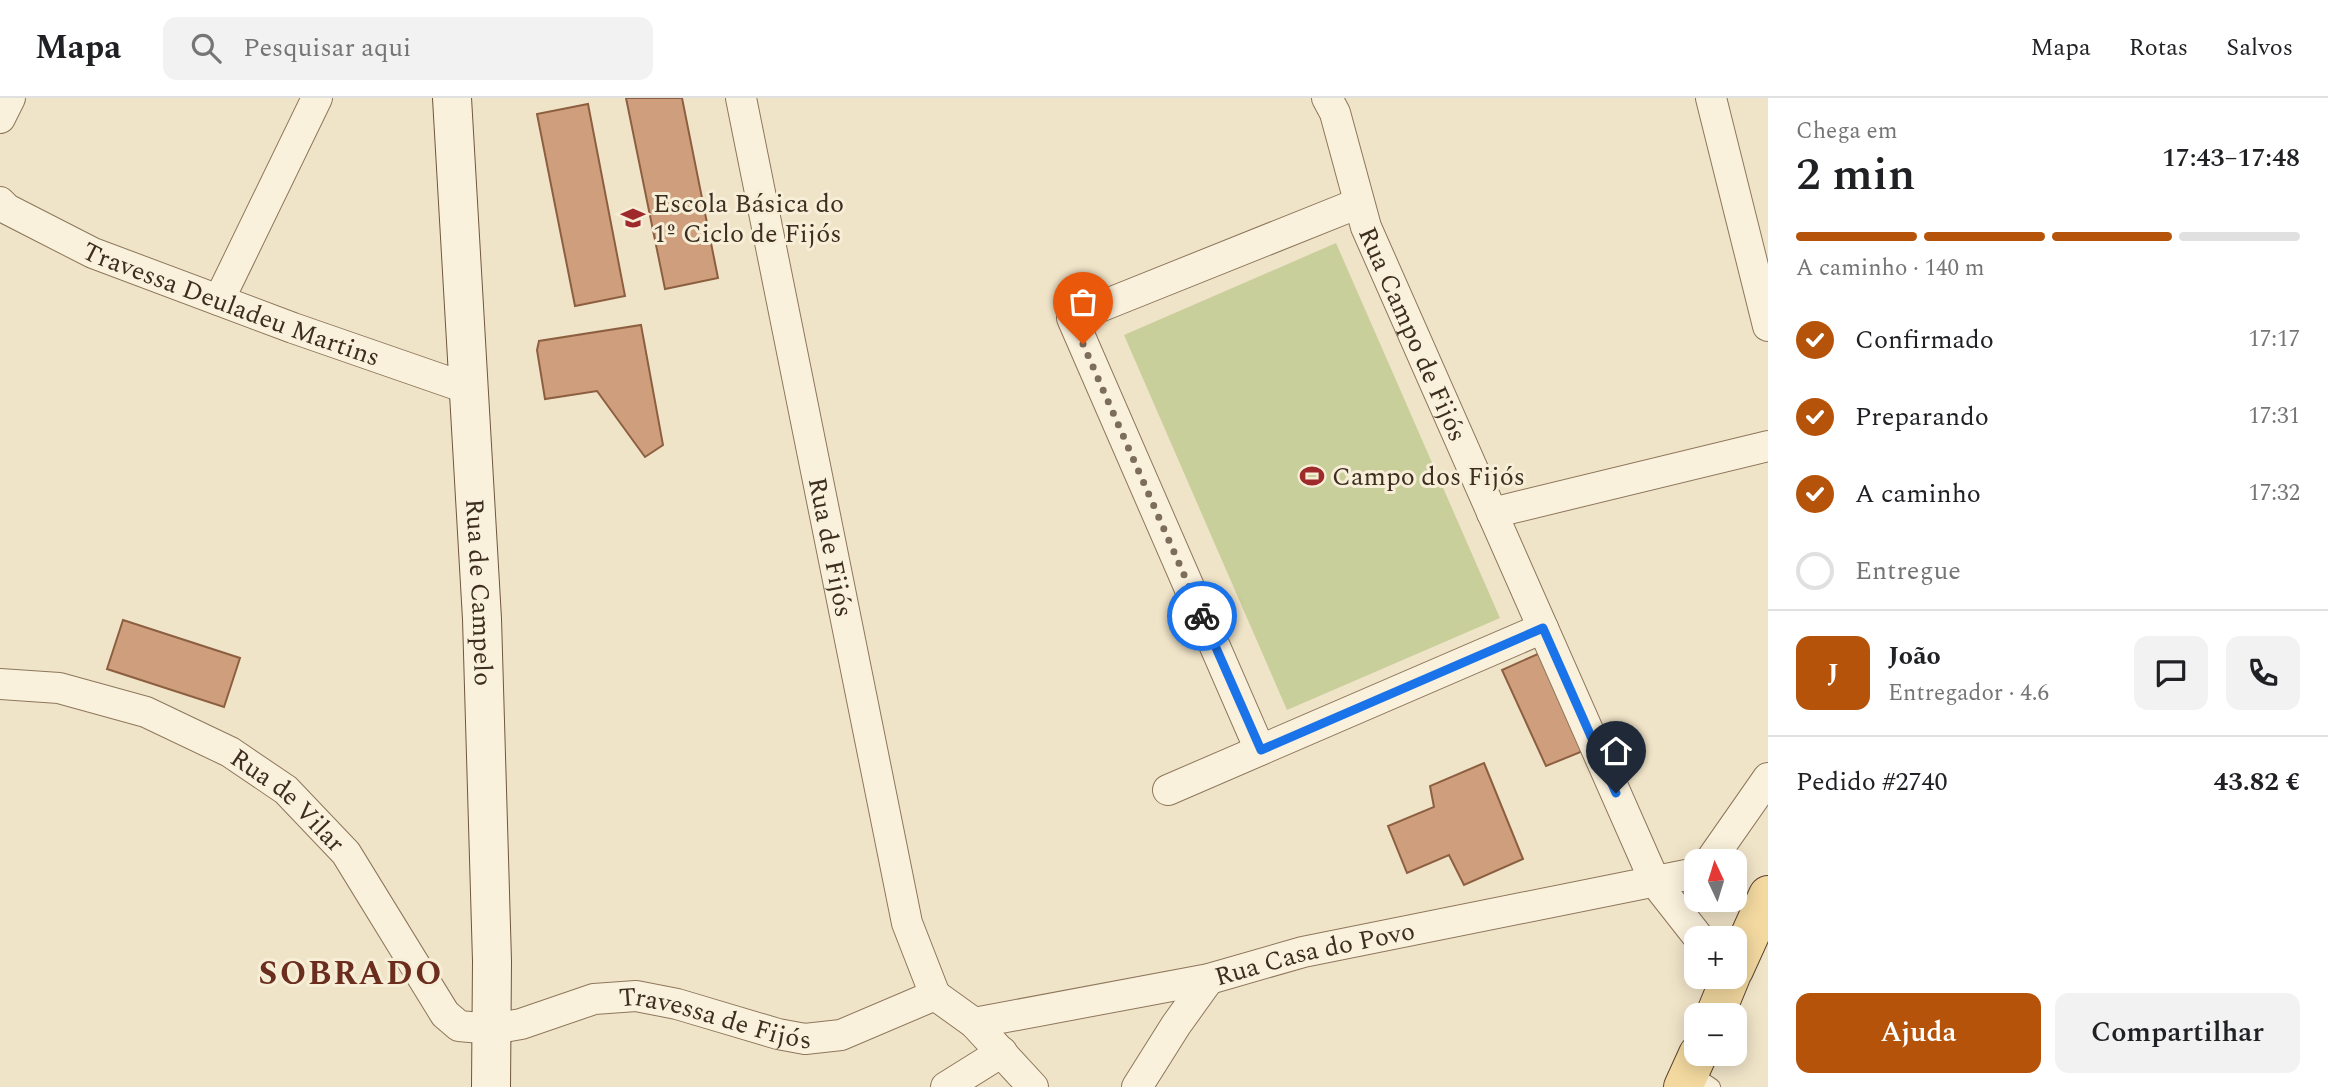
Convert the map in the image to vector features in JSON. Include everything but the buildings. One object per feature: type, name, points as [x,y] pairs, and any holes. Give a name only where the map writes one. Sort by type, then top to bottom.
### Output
[{"type":"main road","name":"Rua de Campelo","points":[[452,98],[482,633],[492,961],[491,1087]]},
{"type":"main road","points":[[1747,941],[1768,895]]},
{"type":"street","points":[[0,118],[10,98]]},
{"type":"street","points":[[219,300],[317,98]]},
{"type":"street","name":"Rua de Fijós","points":[[741,98],[907,923],[935,995]]},
{"type":"street","name":"Rua Campo de Fijós","points":[[1327,98],[1335,113],[1366,227],[1655,882],[1690,926]]},
{"type":"street","points":[[1711,98],[1768,326]]},
{"type":"street","name":"Travessa Deuladeu Martins","points":[[0,202],[7,209],[93,253],[469,389]]},
{"type":"street","points":[[1261,750],[1072,318],[1359,203]]},
{"type":"street","points":[[1492,513],[1768,446]]},
{"type":"street","points":[[1168,790],[1543,628]]},
{"type":"street","name":"Rua de Vilar","points":[[0,684],[59,688],[146,712],[230,752],[286,790],[346,853],[446,1014],[459,1026],[492,1030]]},
{"type":"street","points":[[1718,849],[1768,778]]},
{"type":"street","name":"Rua Casa do Povo","points":[[974,1023],[1209,979],[1303,952],[1684,876]]},
{"type":"street","points":[[1137,1087],[1175,1026],[1209,979]]},
{"type":"street","points":[[935,995],[974,1023],[1033,1087]]},
{"type":"street","name":"Travessa de Fijós","points":[[492,1030],[522,1024],[594,999],[636,996],[677,1004],[778,1034],[806,1039],[841,1035],[935,995]]},
{"type":"street","points":[[946,1087],[1002,1052]]},
{"type":"green space","name":"Campo dos Fijós","points":[[1336,243],[1500,618],[1287,710],[1124,335]]},
{"type":"way so far","points":[[1083,344],[1202,616]]},
{"type":"place","name":"Escola Básica do 1º Ciclo de Fijós","points":[[633,218]]},
{"type":"place","name":"Campo dos Fijós","points":[[1312,476]]},
{"type":"district","name":"SOBRADO","points":[[351,972]]},
{"type":"route","points":[[1202,616],[1261,750],[1543,628],[1616,793]]}]
